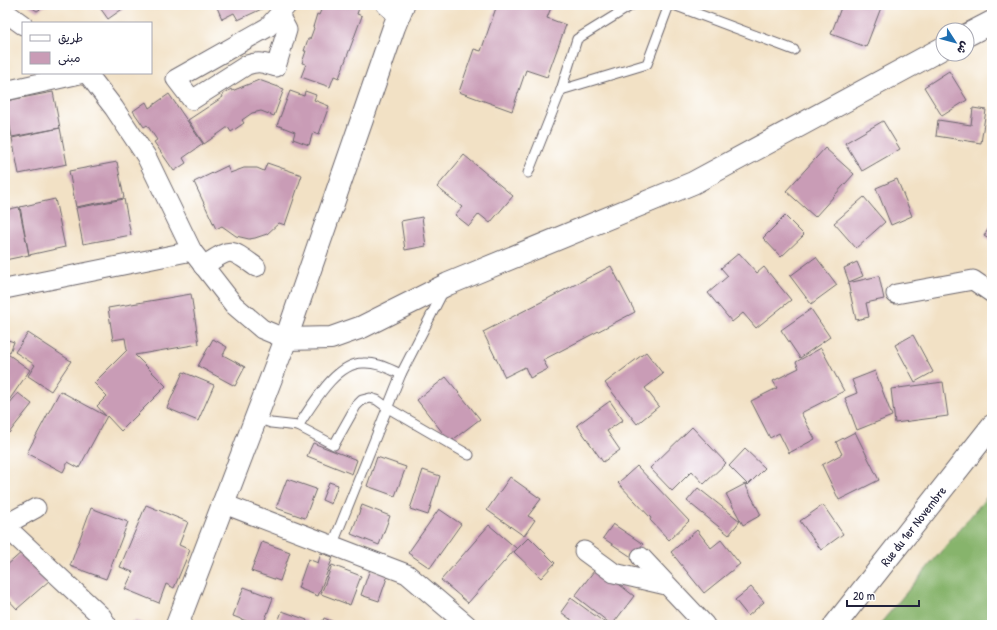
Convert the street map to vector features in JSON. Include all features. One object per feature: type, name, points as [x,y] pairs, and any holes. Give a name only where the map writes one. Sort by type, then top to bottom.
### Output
[{"type":"main road","points":[[178,625],[286,339],[396,9]]},
{"type":"main road","points":[[975,31],[992,22]]},
{"type":"main road","points":[[286,339],[331,338],[362,327],[448,284],[693,183],[935,52]]},
{"type":"main road","name":"Rue du 1er Novembre","points":[[835,625],[992,426]]},
{"type":"street","points":[[283,10],[287,30],[276,68],[256,62],[247,65],[192,100],[176,79],[268,27],[283,10]]},
{"type":"street","points":[[5,12],[22,24]]},
{"type":"street","points":[[5,91],[82,74]]},
{"type":"street","points":[[87,74],[114,108],[146,156],[197,258],[234,305],[262,329],[286,339]]},
{"type":"street","points":[[5,290],[220,255],[230,251],[256,266]]},
{"type":"street","points":[[896,294],[973,280],[992,293]]},
{"type":"street","points":[[224,504],[407,574],[467,625]]},
{"type":"street","points":[[36,508],[5,526],[102,617],[107,625]]},
{"type":"street","points":[[584,551],[614,573],[666,585]]},
{"type":"street","points":[[641,556],[666,585],[705,625]]},
{"type":"lane","points":[[528,173],[561,90],[577,39],[632,5]]},
{"type":"lane","points":[[561,90],[647,64],[669,5]]},
{"type":"lane","points":[[674,5],[794,50]]},
{"type":"lane","points":[[332,546],[402,374],[448,284]]},
{"type":"lane","points":[[298,426],[331,381],[343,369],[352,364],[363,362],[376,364],[402,374]]},
{"type":"lane","points":[[257,418],[271,424],[298,426],[334,445],[356,406],[362,400],[370,398],[377,400],[388,408],[469,455]]},
{"type":"green space","points":[[992,491],[992,625],[879,625]]},
{"type":"building","points":[[28,5],[47,5],[37,11]]},
{"type":"building","points":[[98,5],[128,5],[108,19]]},
{"type":"building","points":[[216,5],[268,6],[238,20],[234,13],[222,19]]},
{"type":"building","points":[[323,5],[360,5],[357,14],[362,16],[339,78],[334,76],[330,87],[301,77],[306,64],[302,63],[306,51],[304,51],[314,28],[317,14],[319,15]]},
{"type":"building","points":[[497,5],[552,5],[547,18],[566,25],[547,77],[526,70],[512,111],[459,92],[474,49],[481,51]]},
{"type":"building","points":[[842,5],[882,5],[866,47],[831,34]]},
{"type":"building","points":[[949,71],[967,100],[942,116],[924,87]]},
{"type":"building","points":[[259,80],[284,89],[274,116],[261,111],[252,113],[242,120],[244,123],[231,132],[228,127],[204,144],[188,120],[223,97],[222,95],[231,89],[232,91]]},
{"type":"building","points":[[290,91],[304,96],[305,91],[316,95],[314,100],[329,106],[319,134],[313,132],[309,145],[293,139],[295,132],[277,125]]},
{"type":"building","points":[[53,92],[60,128],[12,137],[5,101]]},
{"type":"building","points":[[169,94],[203,144],[183,158],[186,163],[174,171],[154,142],[157,140],[147,125],[144,127],[133,111],[146,102],[149,108]]},
{"type":"building","points":[[973,108],[986,110],[981,143],[936,136],[938,120],[971,125]]},
{"type":"building","points":[[883,121],[900,149],[862,171],[845,143]]},
{"type":"building","points":[[60,128],[67,164],[19,174],[12,138]]},
{"type":"building","points":[[825,148],[854,174],[815,217],[786,191]]},
{"type":"building","points":[[464,155],[513,196],[490,223],[479,214],[469,226],[455,215],[462,207],[437,187]]},
{"type":"building","points":[[117,162],[124,198],[76,207],[69,171]]},
{"type":"building","points":[[267,163],[302,175],[285,225],[279,223],[267,234],[249,239],[236,236],[222,226],[216,229],[194,182],[227,166],[230,173],[244,168],[257,168],[264,171]]},
{"type":"building","points":[[897,179],[912,216],[891,225],[876,188]]},
{"type":"building","points":[[864,197],[885,222],[856,248],[834,223]]},
{"type":"building","points":[[55,199],[65,247],[29,255],[20,207]]},
{"type":"building","points":[[124,199],[131,235],[83,244],[76,208]]},
{"type":"building","points":[[19,207],[29,255],[5,260],[5,210]]},
{"type":"building","points":[[785,216],[804,235],[781,257],[763,238]]},
{"type":"building","points":[[422,217],[426,246],[405,250],[401,221]]},
{"type":"building","points":[[992,223],[992,241],[984,236]]},
{"type":"building","points":[[739,253],[757,273],[764,267],[791,300],[756,328],[743,313],[732,322],[708,293],[728,276],[721,268]]},
{"type":"building","points":[[816,257],[837,285],[811,304],[790,276]]},
{"type":"building","points":[[857,262],[863,276],[849,282],[844,268]]},
{"type":"building","points":[[611,266],[635,312],[543,360],[548,369],[530,378],[525,367],[505,377],[483,332]]},
{"type":"building","points":[[879,276],[884,299],[866,303],[869,317],[856,320],[848,283]]},
{"type":"building","points":[[191,294],[199,344],[135,355],[166,386],[121,431],[107,416],[79,468],[68,462],[63,472],[27,453],[60,391],[106,416],[97,406],[107,396],[94,383],[127,350],[125,338],[113,340],[108,308]]},
{"type":"building","points":[[811,309],[830,337],[800,358],[781,330]]},
{"type":"building","points":[[28,333],[71,361],[51,391],[28,376],[35,365],[15,352]]},
{"type":"building","points":[[913,335],[933,372],[915,382],[895,345]]},
{"type":"building","points":[[5,339],[14,342],[10,352],[5,350]]},
{"type":"building","points":[[213,339],[227,347],[223,355],[245,367],[235,386],[198,366]]},
{"type":"building","points":[[821,348],[844,391],[801,413],[815,439],[789,453],[779,433],[770,438],[751,401],[777,388],[773,381],[799,368],[796,362]]},
{"type":"building","points":[[5,352],[30,370],[5,406]]},
{"type":"building","points":[[646,352],[663,374],[645,388],[659,406],[637,424],[605,383]]},
{"type":"building","points":[[875,371],[892,416],[857,430],[845,398],[857,393],[852,380]]},
{"type":"building","points":[[183,372],[214,385],[198,421],[167,408]]},
{"type":"building","points":[[446,377],[480,419],[450,442],[417,400]]},
{"type":"building","points":[[943,382],[948,416],[895,423],[891,389]]},
{"type":"building","points":[[18,393],[32,404],[9,433],[5,430],[5,409]]},
{"type":"building","points":[[610,401],[623,420],[607,431],[620,450],[603,462],[577,425]]},
{"type":"building","points":[[692,427],[726,463],[704,484],[692,471],[672,491],[650,468]]},
{"type":"building","points":[[855,432],[879,480],[839,500],[822,465],[842,454],[836,442]]},
{"type":"building","points":[[313,443],[357,460],[352,474],[307,456]]},
{"type":"building","points":[[745,449],[765,468],[748,485],[729,466]]},
{"type":"building","points":[[377,457],[406,467],[395,496],[367,486]]},
{"type":"building","points":[[637,466],[689,521],[669,540],[650,520],[651,518],[618,483]]},
{"type":"building","points":[[423,470],[440,476],[428,515],[410,509]]},
{"type":"building","points":[[510,477],[541,499],[528,516],[535,520],[524,536],[487,510]]},
{"type":"building","points":[[287,479],[316,489],[305,518],[276,508]]},
{"type":"building","points":[[329,482],[338,485],[331,504],[322,500]]},
{"type":"building","points":[[745,484],[761,515],[743,525],[726,494]]},
{"type":"building","points":[[698,488],[740,521],[729,535],[687,501]]},
{"type":"building","points":[[146,505],[188,522],[179,545],[190,550],[174,588],[166,584],[159,603],[125,589],[133,572],[120,567]]},
{"type":"building","points":[[362,505],[390,516],[379,545],[351,534]]},
{"type":"building","points":[[823,505],[843,534],[821,550],[800,521]]},
{"type":"building","points":[[91,508],[128,522],[106,579],[70,566]]},
{"type":"building","points":[[439,509],[461,524],[430,568],[408,553]]},
{"type":"building","points":[[613,524],[643,544],[633,558],[603,538]]},
{"type":"building","points":[[489,525],[516,548],[468,603],[441,580]]},
{"type":"building","points":[[697,530],[711,548],[721,540],[740,564],[704,593],[671,552]]},
{"type":"building","points":[[529,537],[555,563],[541,578],[514,552]]},
{"type":"building","points":[[262,542],[290,552],[280,581],[251,571]]},
{"type":"building","points":[[23,551],[50,580],[17,609],[5,596],[5,567]]},
{"type":"building","points":[[321,553],[333,557],[318,596],[298,588],[308,559],[318,563]]},
{"type":"building","points":[[332,565],[361,576],[350,605],[321,594]]},
{"type":"building","points":[[597,567],[634,596],[612,625],[575,596]]},
{"type":"building","points":[[370,569],[388,575],[379,601],[361,595]]},
{"type":"building","points":[[244,587],[273,598],[263,625],[257,625],[233,616]]},
{"type":"building","points":[[751,587],[764,602],[748,616],[735,600]]},
{"type":"building","points":[[571,598],[608,625],[578,625],[561,612]]},
{"type":"building","points":[[282,611],[307,620],[305,625],[277,625]]},
{"type":"building","points":[[324,618],[341,625],[321,625]]},
{"type":"building","points":[[134,620],[148,625],[132,625]]}]
